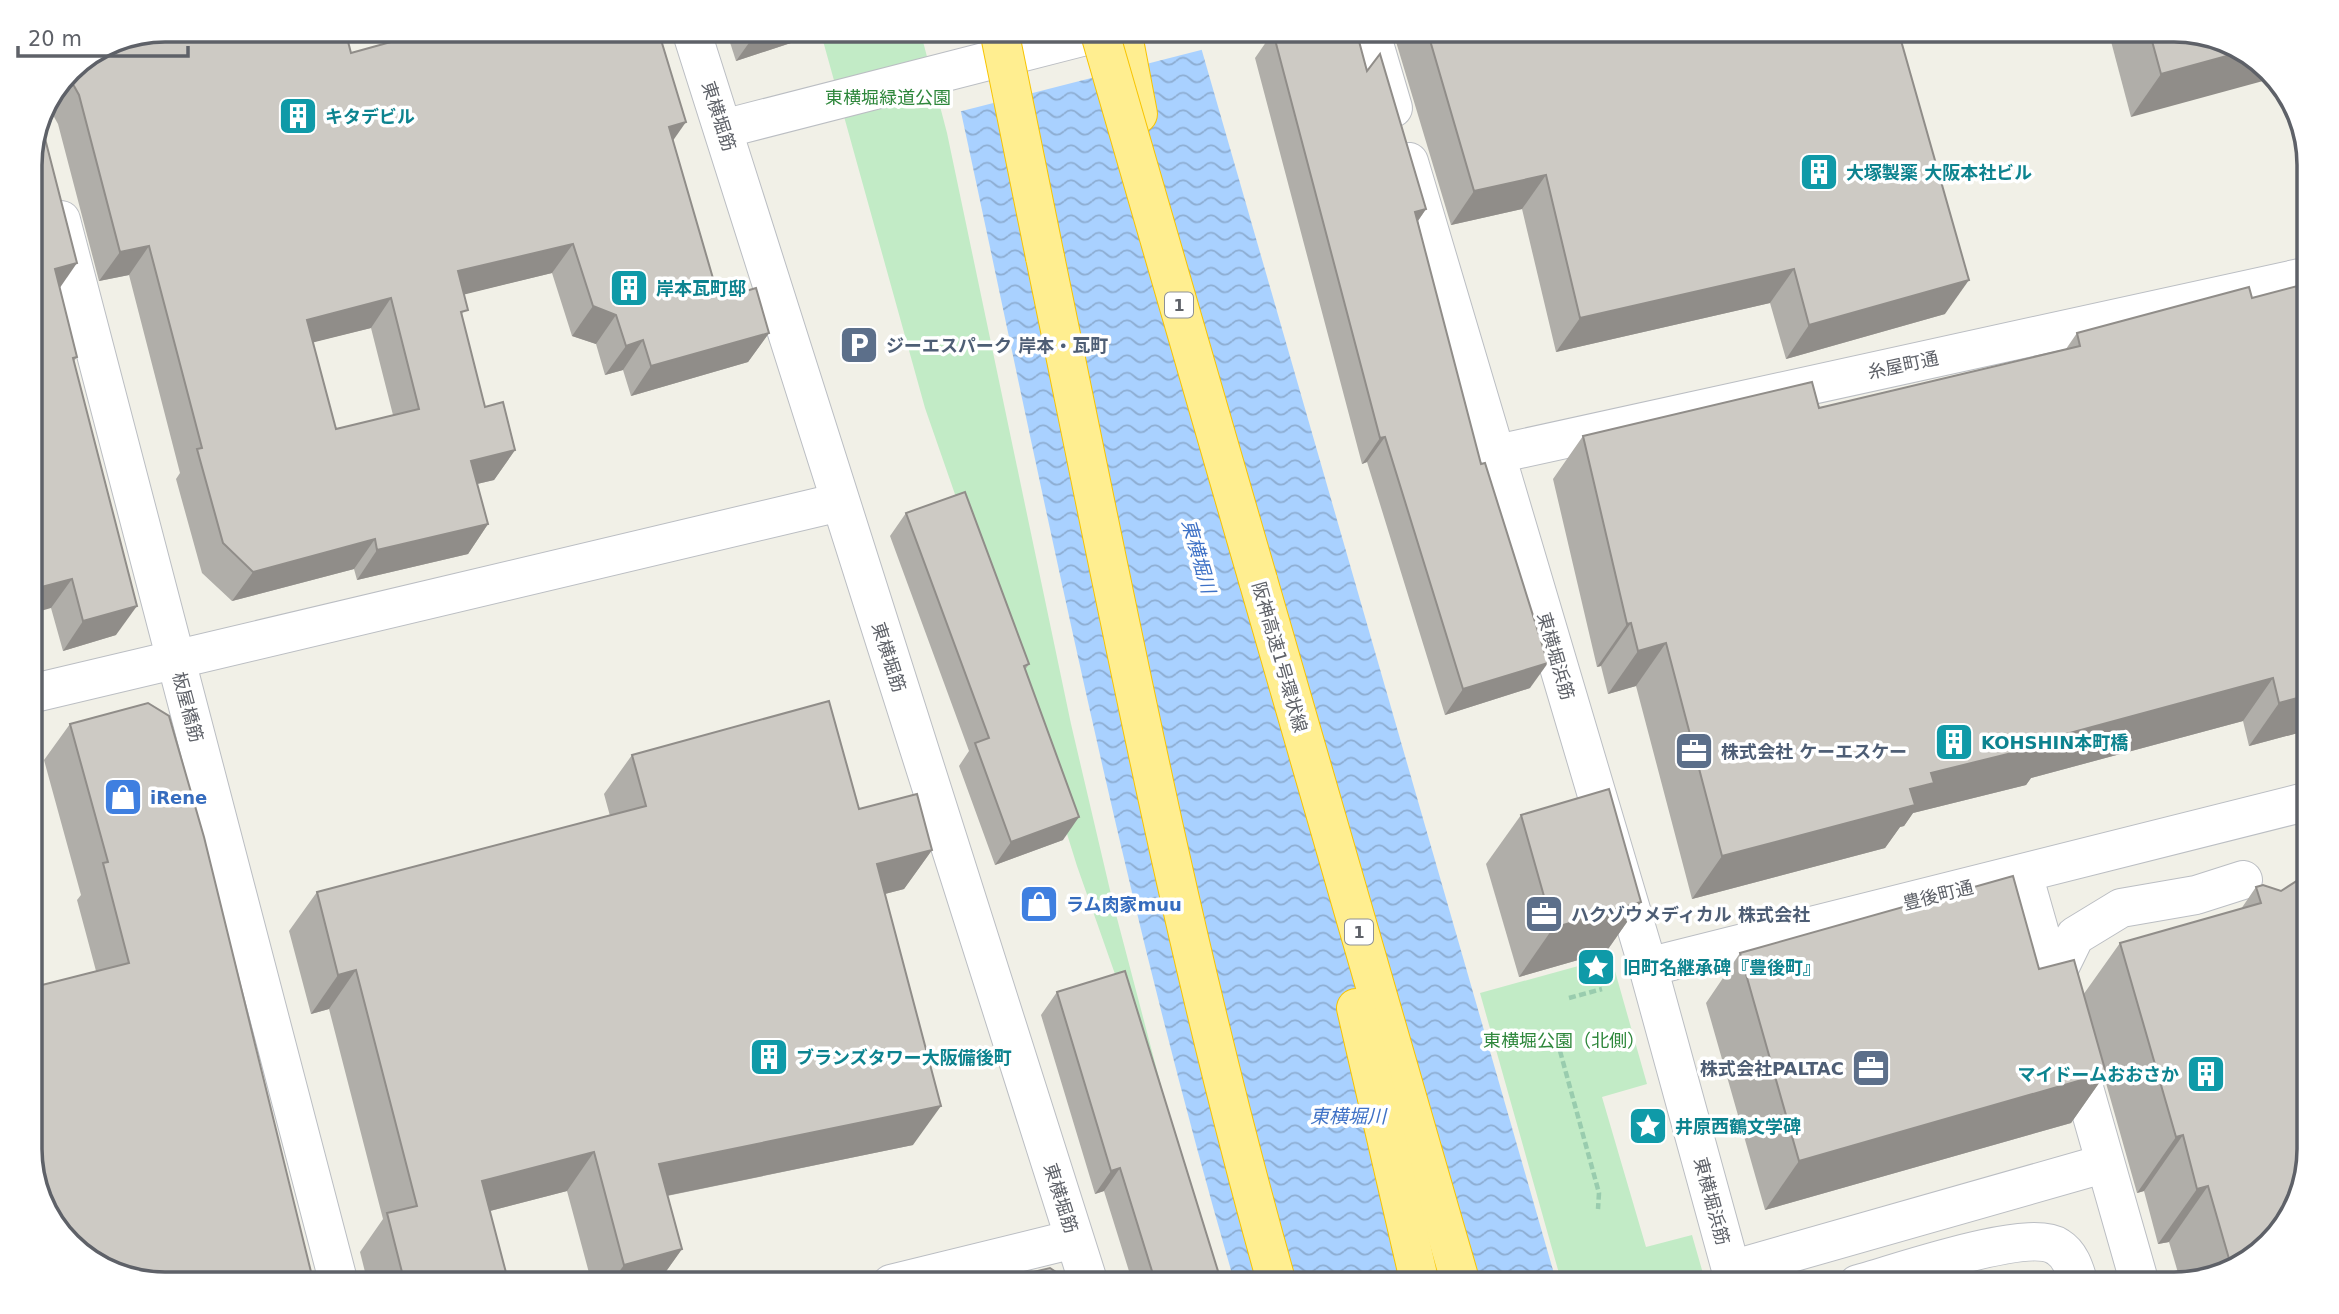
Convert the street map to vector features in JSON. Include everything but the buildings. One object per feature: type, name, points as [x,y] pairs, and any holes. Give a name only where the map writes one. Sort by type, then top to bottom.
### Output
[{"type":"highway","points":[[1001,42],[1119,615],[1178,883],[1244,1167],[1274,1272]]},
{"type":"highway","name":"阪神高速1号環状線","points":[[1103,42],[1458,1272]]},
{"type":"highway","points":[[1124,42],[1159,235]]},
{"type":"highway","points":[[1258,580],[1417,1272]]},
{"type":"street","name":"東横堀筋","points":[[695,42],[1085,1272]]},
{"type":"street","points":[[723,129],[1061,42]]},
{"type":"street","name":"東横堀浜筋","points":[[1374,42],[1648,967],[1732,1272]]},
{"type":"street","name":"板屋橋筋","points":[[51,184],[336,1272]]},
{"type":"street","name":"糸屋町通","points":[[1497,454],[2297,279]]},
{"type":"street","points":[[42,691],[175,657],[840,502]]},
{"type":"street","name":"豊後町通","points":[[1648,967],[2297,805]]},
{"type":"street","points":[[2023,874],[2103,1164],[2136,1272]]},
{"type":"street","points":[[2054,979],[2075,936],[2121,908],[2196,895],[2256,898]]},
{"type":"street","points":[[1749,1272],[2103,1164]]},
{"type":"street","points":[[940,1272],[1074,1239]]},
{"type":"street","points":[[1902,1272],[1998,1246],[2044,1241],[2060,1247],[2073,1263],[2076,1272]]},
{"type":"path","points":[[1569,998],[1609,987]]},
{"type":"path","points":[[1560,1051],[1599,1194],[1598,1209]]},
{"type":"green space","name":"東横堀緑道公園","points":[[823,42],[923,42],[947,133],[1071,724],[1113,903],[1200,1234],[1135,1031],[1077,866],[1015,667],[925,408]]},
{"type":"green space","name":"東横堀公園（北側）","points":[[1611,957],[1647,1084],[1602,1097],[1646,1247],[1692,1235],[1703,1272],[1559,1272],[1480,993]]},
{"type":"water","name":"東横堀川","points":[[1101,42],[1199,42],[1554,1272],[1232,1272],[1193,1133],[1117,828],[1048,522],[950,61]]},
{"type":"pier","points":[[940,42],[1203,42],[1205,49],[958,112]]},
{"type":"place","name":"キタデビル","points":[[298,116]]},
{"type":"place","name":"大塚製薬 大阪本社ビル","points":[[1819,172]]},
{"type":"place","name":"岸本瓦町邸","points":[[629,288]]},
{"type":"place","name":"ジーエスパーク 岸本・瓦町","points":[[859,345]]},
{"type":"place","name":"KOHSHIN本町橋","points":[[1954,742]]},
{"type":"place","name":"株式会社 ケーエスケー","points":[[1694,751]]},
{"type":"place","name":"iRene","points":[[123,797]]},
{"type":"place","name":"ラム肉家muu","points":[[1039,904]]},
{"type":"place","name":"ハクゾウメディカル 株式会社","points":[[1544,914]]},
{"type":"place","name":"旧町名継承碑『豊後町』","points":[[1596,967]]},
{"type":"place","name":"ブランズタワー大阪備後町","points":[[769,1057]]},
{"type":"place","name":"株式会社PALTAC","points":[[1871,1068]]},
{"type":"place","name":"マイドームおおさか","points":[[2206,1074]]},
{"type":"place","name":"井原西鶴文学碑","points":[[1648,1126]]}]
